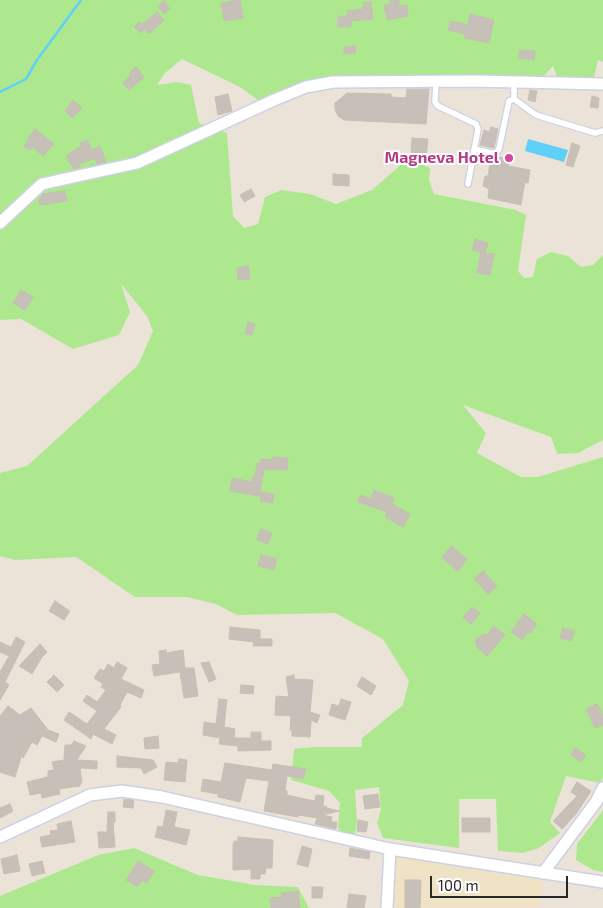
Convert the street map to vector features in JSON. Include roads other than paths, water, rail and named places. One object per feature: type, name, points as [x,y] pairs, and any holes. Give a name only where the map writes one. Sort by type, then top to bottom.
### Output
[{"type":"street","points":[[0,223],[42,184],[137,163],[306,87],[333,82],[514,81],[603,84]]},
{"type":"street","points":[[543,873],[596,802],[603,788]]},
{"type":"street","points":[[0,837],[90,795],[122,791],[162,797],[390,849],[603,882]]},
{"type":"street","points":[[387,908],[390,849]]},
{"type":"lane","points":[[514,81],[514,99]]},
{"type":"lane","points":[[436,82],[435,102],[438,106],[476,124],[478,129],[468,184]]},
{"type":"lane","points":[[514,99],[536,115],[595,133],[603,131]]},
{"type":"lane","points":[[474,150],[496,153],[499,149],[509,101],[514,99]]},
{"type":"water","points":[[528,139],[568,150],[564,162],[525,151]]},
{"type":"waterway","points":[[0,92],[26,79],[37,60],[81,0]]},
{"type":"place","name":"Magneva Hotel","points":[[509,158]]}]
